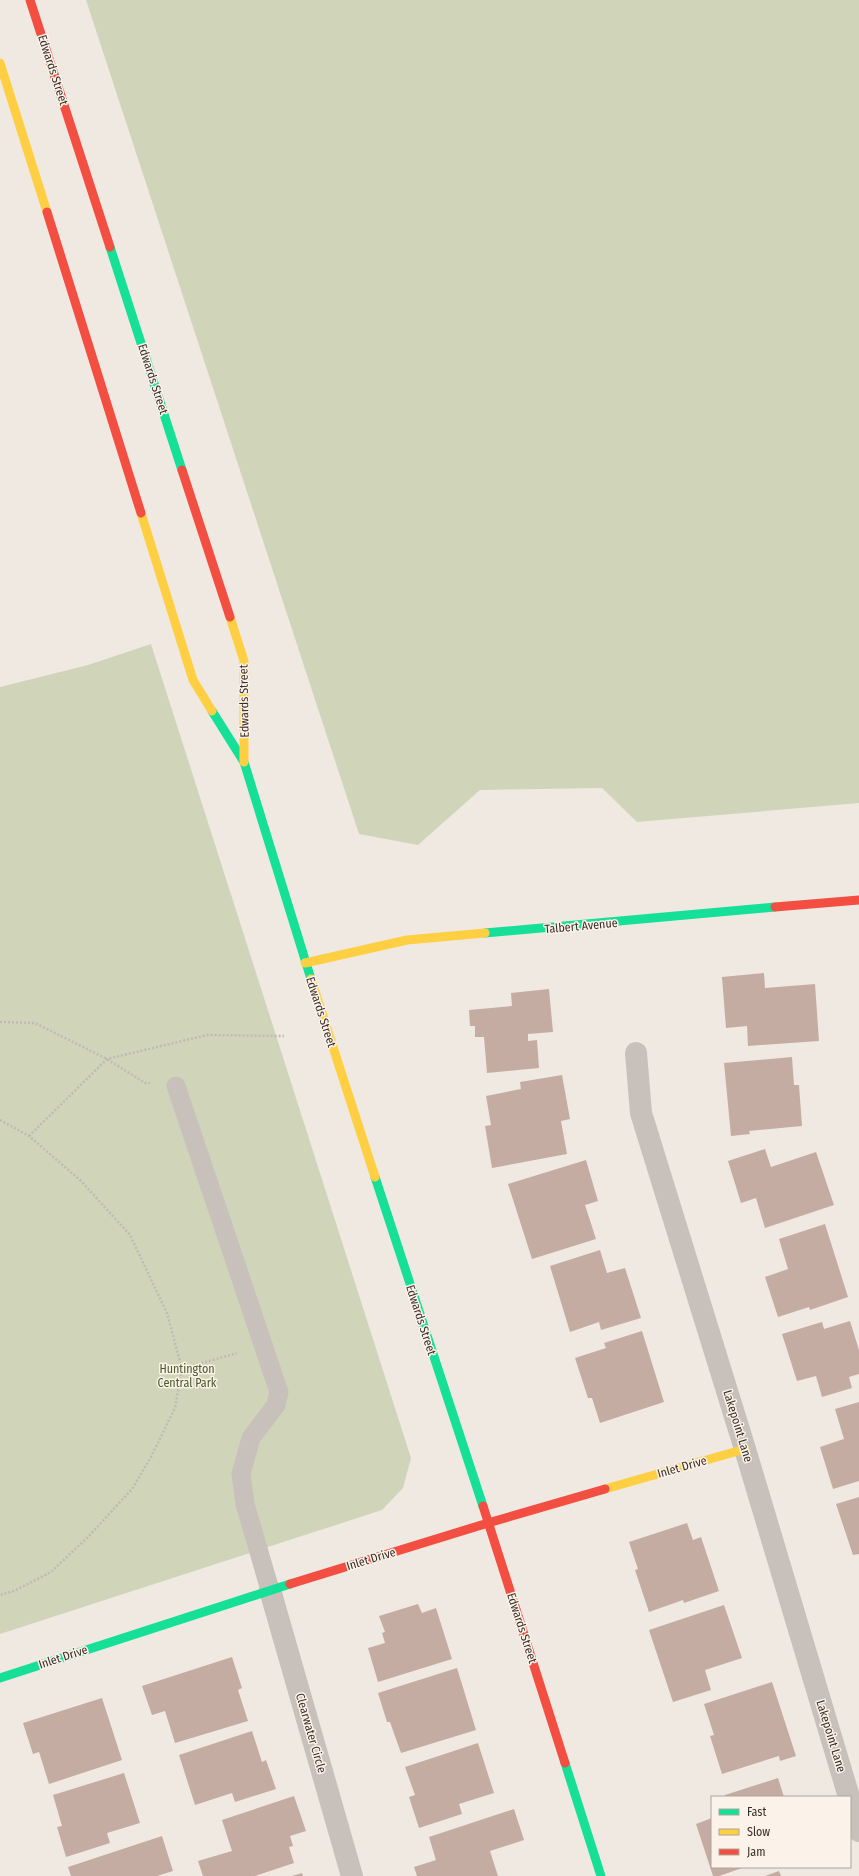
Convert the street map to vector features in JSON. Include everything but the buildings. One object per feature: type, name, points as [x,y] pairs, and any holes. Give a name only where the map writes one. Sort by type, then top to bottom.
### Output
[{"type":"main road","name":"Edwards Street","points":[[30,0],[244,661],[244,762]]},
{"type":"main road","name":"Edwards Street","points":[[0,63],[193,680],[244,762],[306,963],[601,1876]]},
{"type":"main road","name":"Talbert Avenue","points":[[306,963],[407,940],[859,900]]},
{"type":"main road","name":"Inlet Drive","points":[[0,1678],[270,1590],[488,1524],[745,1449]]},
{"type":"street","name":"Lakepoint Lane","points":[[636,1053],[641,1113],[745,1449],[849,1796]]},
{"type":"street","name":"Clearwater Circle","points":[[270,1590],[352,1876]]},
{"type":"lane","points":[[176,1086],[279,1392],[276,1406],[252,1438],[241,1474],[245,1504],[270,1590]]},
{"type":"path","points":[[0,1022],[35,1023],[107,1059],[145,1083],[176,1086]]},
{"type":"path","points":[[29,1136],[107,1059],[207,1035],[284,1036]]},
{"type":"path","points":[[0,1120],[29,1136],[81,1181],[130,1235],[167,1313],[182,1369],[175,1408],[151,1457],[132,1489],[88,1537],[51,1572],[14,1591],[0,1595]]},
{"type":"path","points":[[182,1369],[263,1345]]},
{"type":"green space","points":[[86,0],[859,0],[859,803],[637,822],[602,788],[480,790],[418,845],[359,834]]},
{"type":"green space","name":"Huntington Central Park","points":[[151,644],[411,1458],[403,1488],[382,1510],[0,1634],[0,687],[88,665]]},
{"type":"traffic: fast","points":[[110,247],[182,470]]},
{"type":"traffic: fast","points":[[212,711],[244,762],[311,979]]},
{"type":"traffic: fast","points":[[485,933],[775,907]]},
{"type":"traffic: fast","points":[[375,1177],[483,1506]]},
{"type":"traffic: fast","points":[[0,1678],[290,1584]]},
{"type":"traffic: fast","points":[[565,1763],[601,1876]]},
{"type":"traffic: slow","points":[[0,63],[47,212]]},
{"type":"traffic: slow","points":[[141,513],[193,680],[212,711]]},
{"type":"traffic: slow","points":[[230,617],[244,661],[244,762]]},
{"type":"traffic: slow","points":[[305,963],[407,940],[485,933]]},
{"type":"traffic: slow","points":[[311,979],[375,1177]]},
{"type":"traffic: slow","points":[[605,1489],[745,1449]]},
{"type":"traffic: jam","points":[[30,0],[110,247]]},
{"type":"traffic: jam","points":[[47,212],[141,513]]},
{"type":"traffic: jam","points":[[182,470],[230,617]]},
{"type":"traffic: jam","points":[[775,907],[859,900]]},
{"type":"traffic: jam","points":[[290,1584],[488,1523],[605,1489]]},
{"type":"traffic: jam","points":[[483,1506],[565,1763]]}]
